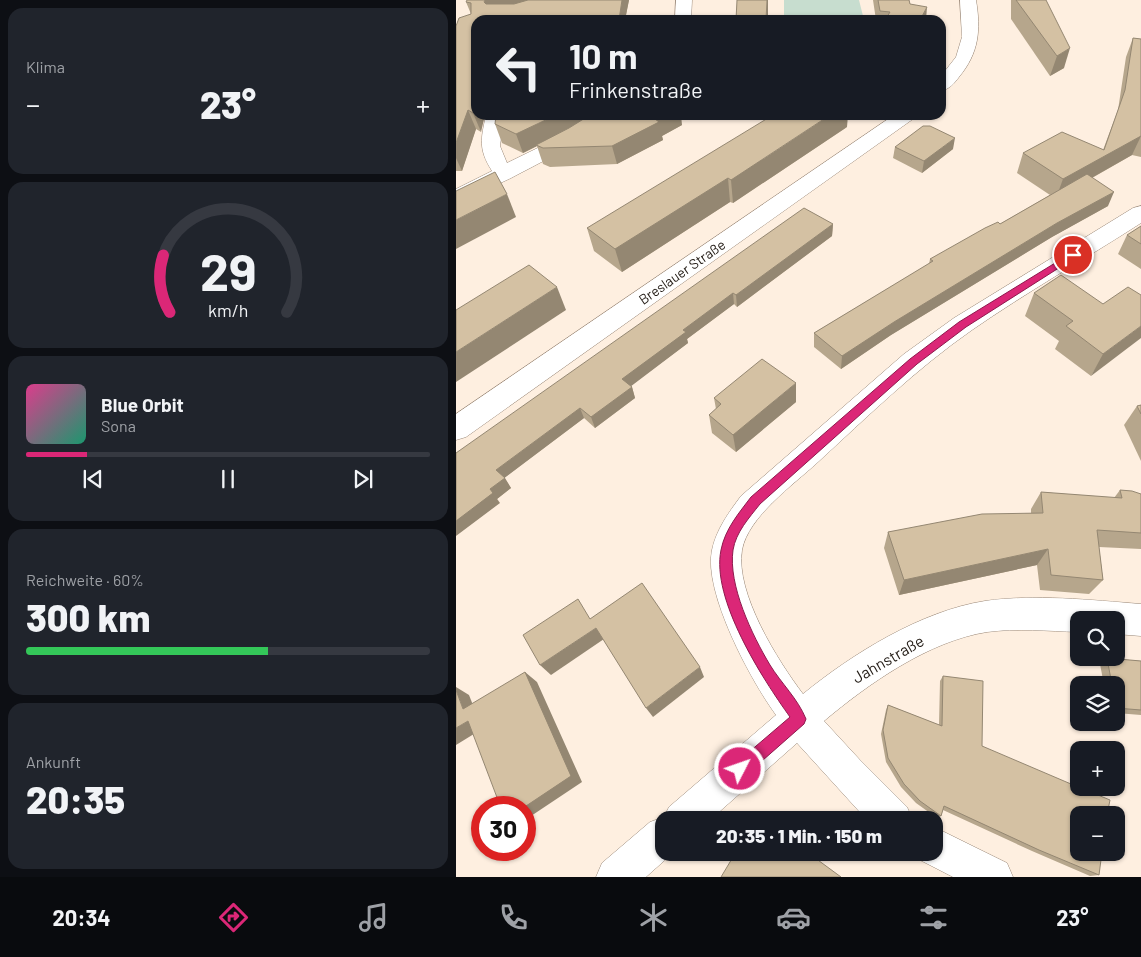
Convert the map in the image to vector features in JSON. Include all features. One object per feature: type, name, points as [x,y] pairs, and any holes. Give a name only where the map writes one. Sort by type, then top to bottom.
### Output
[{"type":"street","points":[[684,0],[684,15]]},
{"type":"street","points":[[946,81],[960,66],[968,52],[972,35],[972,19],[968,0]]},
{"type":"street","points":[[494,120],[490,148],[492,156],[504,174]]},
{"type":"street","points":[[456,197],[504,174],[567,140],[599,120]]},
{"type":"street","name":"Breslauer Straße","points":[[456,428],[899,120]]},
{"type":"street","points":[[885,811],[854,781],[799,719],[765,670],[742,622],[727,581],[727,550],[736,526],[756,500],[913,361],[963,324],[1141,214]]},
{"type":"street","name":"Jahnstraße","points":[[692,811],[799,719],[853,677],[896,650],[940,630],[979,618],[1021,615],[1095,616],[1141,620]]},
{"type":"street","points":[[616,877],[655,844]]},
{"type":"street","points":[[943,851],[993,877]]},
{"type":"green space","points":[[784,0],[859,0],[863,15],[784,15]]},
{"type":"building","points":[[467,0],[485,0],[486,4],[514,4],[528,0],[622,0],[620,15],[471,15],[471,112],[468,110],[456,143],[456,26],[459,18],[471,14],[471,3],[466,2]]},
{"type":"building","points":[[737,0],[767,0],[766,15],[736,15]]},
{"type":"building","points":[[878,0],[909,0],[910,4],[927,7],[923,15],[888,15],[890,12],[880,11]]},
{"type":"building","points":[[1016,0],[1046,0],[1070,48],[1057,56]]},
{"type":"building","points":[[1133,38],[1141,39],[1141,136],[1063,179],[1023,153],[1062,132],[1104,150],[1125,90]]},
{"type":"building","points":[[495,120],[545,120],[516,134],[495,124]]},
{"type":"building","points":[[582,120],[656,120],[659,122],[612,146],[543,148],[536,145]]},
{"type":"building","points":[[765,120],[822,120],[731,180],[728,178],[615,249],[587,228]]},
{"type":"building","points":[[923,126],[930,126],[955,138],[924,161],[895,147]]},
{"type":"building","points":[[495,172],[507,194],[456,220],[456,191]]},
{"type":"building","points":[[1087,174],[1114,192],[1057,223],[894,322],[842,356],[814,333],[933,261],[930,259],[985,228],[998,222],[1000,224]]},
{"type":"building","points":[[804,208],[833,224],[736,295],[733,293],[683,330],[686,332],[622,379],[632,387],[591,417],[580,408],[496,470],[505,478],[490,489],[493,493],[456,521],[456,453]]},
{"type":"building","points":[[1141,226],[1141,244],[1127,235]]},
{"type":"building","points":[[529,265],[557,287],[456,352],[456,310]]},
{"type":"building","points":[[1061,275],[1103,304],[1128,287],[1141,295],[1141,326],[1103,354],[1066,326],[1073,321],[1034,293]]},
{"type":"building","points":[[762,359],[796,383],[733,435],[709,415],[721,404],[714,398]]},
{"type":"building","points":[[1141,405],[1141,414],[1137,406]]},
{"type":"building","points":[[1120,490],[1141,494],[1141,533],[1097,530],[1103,580],[1051,575],[1048,549],[904,580],[888,532],[982,514],[1043,513],[1041,492],[1122,498]]},
{"type":"building","points":[[642,583],[700,667],[646,708],[596,628],[540,665],[523,635],[578,599],[590,619]]},
{"type":"building","points":[[1125,660],[1141,661],[1141,710],[1125,709],[1125,676],[1110,676],[1108,666],[1125,666]]},
{"type":"building","points":[[525,672],[571,776],[536,799],[536,796],[496,796],[468,721],[456,728],[456,690],[463,709]]},
{"type":"building","points":[[943,676],[983,681],[982,746],[1070,784],[1070,796],[1100,796],[1110,800],[1109,806],[1070,806],[1070,861],[1101,861],[1099,875],[1039,850],[944,806],[942,811],[934,811],[920,801],[904,784],[888,758],[883,730],[888,705],[942,726]]},
{"type":"building","points":[[731,861],[819,861],[841,877],[721,877]]},
{"type":"route","points":[[740,769],[799,719],[765,670],[742,622],[727,581],[727,550],[736,526],[756,500],[913,361],[963,324],[1073,255]]}]
